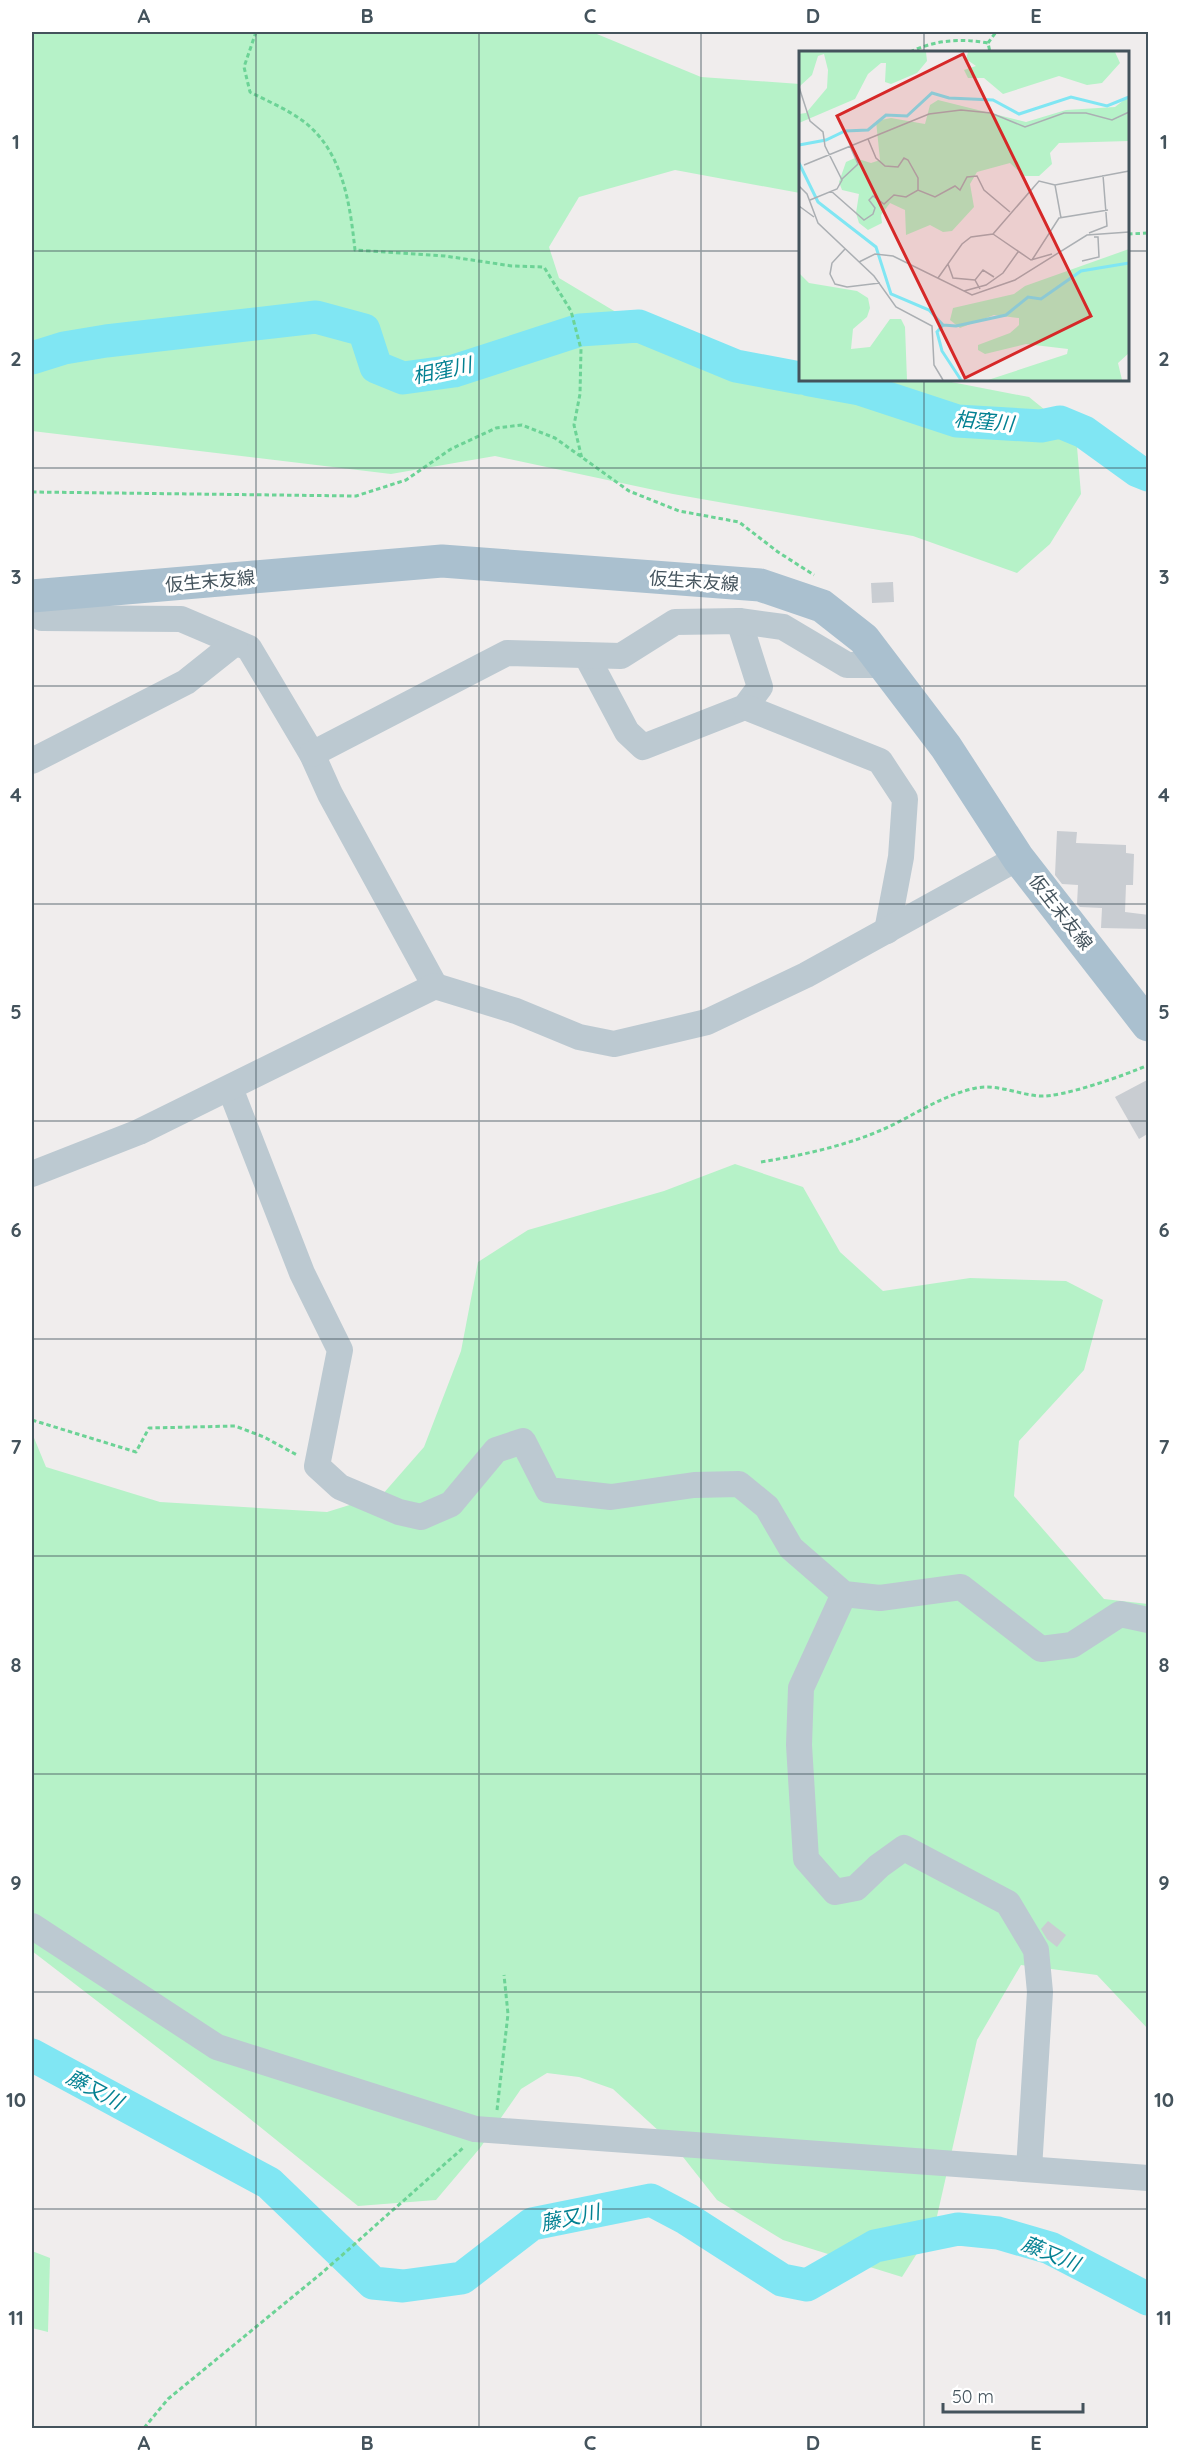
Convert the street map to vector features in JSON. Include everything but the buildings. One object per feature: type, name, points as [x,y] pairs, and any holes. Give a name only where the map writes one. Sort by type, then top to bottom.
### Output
[{"type":"main road","name":"仮生末友線","points":[[32,596],[442,561],[760,585],[822,606],[864,639],[946,747],[1018,858],[1149,1025]]},
{"type":"street","points":[[32,612],[42,618],[181,619],[249,648],[312,754],[330,794],[435,986]]},
{"type":"street","points":[[586,655],[627,732],[643,747],[745,707],[760,687],[739,621]]},
{"type":"street","points":[[312,754],[507,653],[621,656],[675,622],[739,621],[783,627],[847,665],[884,665]]},
{"type":"street","points":[[32,761],[186,682],[235,643]]},
{"type":"street","points":[[745,707],[880,761],[905,799],[901,857],[887,931]]},
{"type":"street","points":[[32,1174],[139,1132],[435,986],[516,1011],[579,1036],[614,1044],[707,1022],[806,975],[1018,858]]},
{"type":"street","points":[[230,1088],[302,1273],[340,1350],[317,1466],[340,1487],[399,1512],[421,1517],[451,1504],[496,1450],[523,1441],[548,1490],[611,1497],[694,1485],[739,1484],[767,1507],[791,1548],[844,1594],[880,1598],[961,1587],[1041,1649],[1072,1645],[1120,1614],[1149,1620]]},
{"type":"street","points":[[844,1594],[801,1688],[799,1745],[806,1858],[835,1892],[856,1888],[879,1866],[904,1848],[1008,1903],[1036,1950],[1040,1992],[1029,2169]]},
{"type":"street","points":[[32,1926],[217,2047],[485,2129],[1149,2178]]},
{"type":"path","points":[[256,32],[244,67],[250,92],[302,120],[323,140],[340,172],[351,219],[355,250],[445,256],[512,266],[544,267],[571,311],[581,349],[580,394],[574,425],[582,459]]},
{"type":"path","points":[[990,51],[988,42],[996,32]]},
{"type":"path","points":[[912,51],[927,44],[946,41],[988,42]]},
{"type":"path","points":[[1129,234],[1149,233]]},
{"type":"path","points":[[32,492],[356,496],[406,480],[451,449],[496,428],[522,425],[555,438],[629,491],[679,511],[739,522],[778,552],[821,579]]},
{"type":"path","points":[[761,1162],[840,1145],[885,1128],[938,1100],[976,1088],[1004,1088],[1040,1096],[1079,1088],[1149,1065]]},
{"type":"path","points":[[32,1420],[136,1452],[149,1428],[235,1426],[264,1437],[317,1466]]},
{"type":"path","points":[[144,2428],[168,2399],[323,2272],[485,2129],[508,2014],[504,1975]]},
{"type":"green space","points":[[32,32],[592,32],[701,77],[799,84],[799,193],[675,170],[579,197],[549,247],[559,278],[671,345],[727,364],[799,366],[799,381],[946,381],[1029,397],[1076,435],[1081,494],[1050,544],[1017,573],[913,536],[673,494],[495,456],[391,474],[32,431]]},
{"type":"green space","points":[[735,1164],[803,1187],[840,1252],[883,1291],[970,1278],[1066,1281],[1103,1300],[1084,1370],[1019,1441],[1014,1496],[1104,1599],[1148,1604],[1148,2029],[1097,1975],[1021,1965],[977,2040],[935,2225],[902,2277],[783,2240],[717,2200],[672,2143],[613,2089],[579,2077],[547,2073],[521,2089],[480,2148],[436,2200],[358,2206],[244,2114],[32,1951],[32,1433],[46,1467],[160,1502],[327,1512],[382,1495],[424,1447],[461,1351],[478,1262],[528,1230],[664,1191]]},
{"type":"green space","points":[[32,2251],[50,2258],[48,2332],[32,2328]]},
{"type":"waterway","name":"相窪川","points":[[32,358],[64,348],[106,341],[316,317],[364,330],[376,367],[403,378],[454,371],[580,330],[639,326],[736,366],[799,378]]},
{"type":"waterway","name":"相窪川","points":[[816,381],[860,389],[957,421],[1041,426],[1060,422],[1084,432],[1138,471],[1148,475]]},
{"type":"waterway","name":"藤又川","points":[[32,2055],[269,2183],[373,2283],[403,2286],[462,2278],[532,2224],[651,2200],[687,2219],[782,2280],[807,2285],[875,2246],[958,2229],[998,2233],[1050,2248],[1148,2299]]}]
